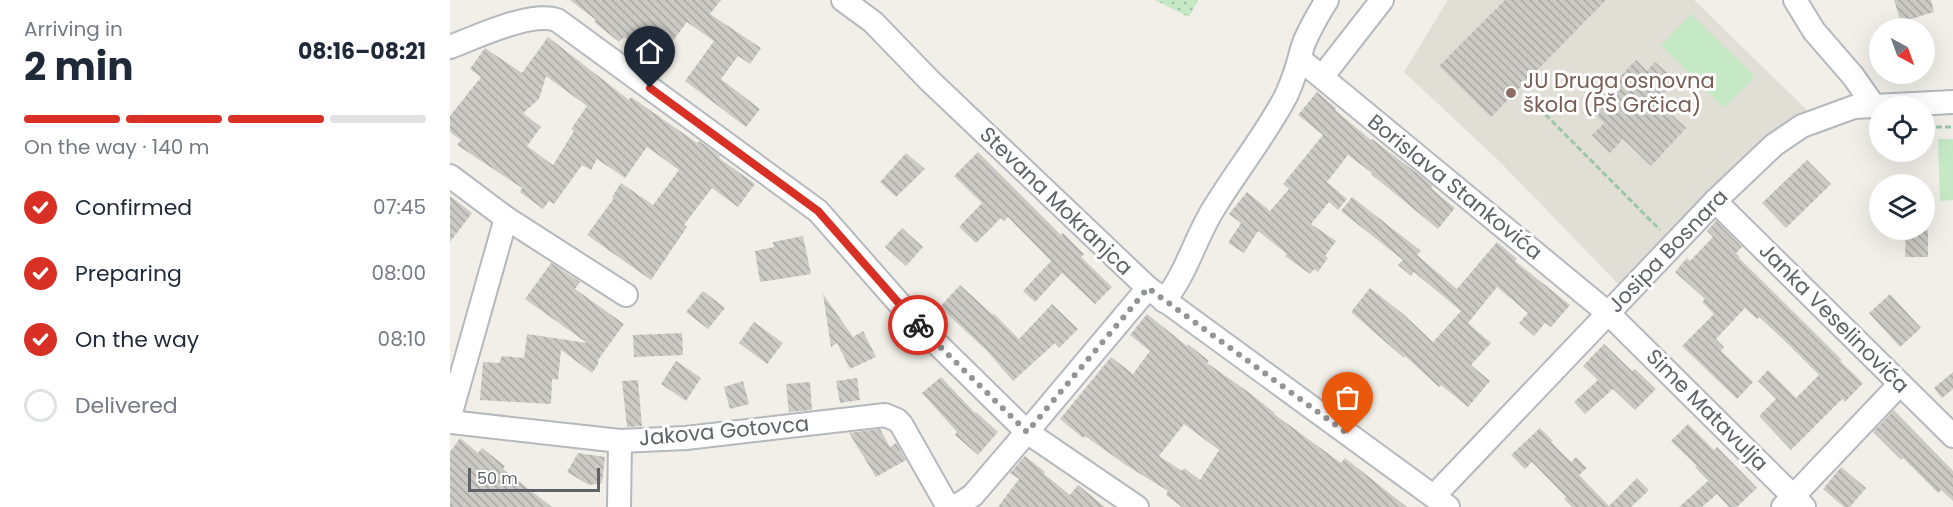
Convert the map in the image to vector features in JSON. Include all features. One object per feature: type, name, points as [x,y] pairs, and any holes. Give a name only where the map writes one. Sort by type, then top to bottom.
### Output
[{"type":"street","name":"Stevana Mokranjca","points":[[843,0],[873,22],[930,81],[1156,294],[1441,502]]},
{"type":"street","points":[[948,507],[960,504],[973,495],[1027,432],[1156,294],[1174,288],[1183,274],[1213,209],[1286,96],[1301,60],[1302,47],[1327,0]]},
{"type":"street","points":[[1322,77],[1382,0]]},
{"type":"street","points":[[1795,0],[1814,31],[1853,76],[1869,99]]},
{"type":"street","points":[[450,47],[530,20],[548,17],[556,20],[818,211],[919,326],[1027,432],[1137,507]]},
{"type":"street","name":"Borislava Stankovića","points":[[1301,60],[1609,314]]},
{"type":"street","name":"Josipa Bosnara","points":[[1935,103],[1953,102]]},
{"type":"street","name":"Josipa Bosnara","points":[[1441,502],[1674,244],[1774,145],[1802,126],[1854,107],[1869,106]]},
{"type":"street","points":[[450,176],[506,218],[626,295]]},
{"type":"street","name":"Janka Veselinovića","points":[[1715,201],[1953,436]]},
{"type":"street","points":[[451,411],[506,218]]},
{"type":"street","name":"Sime Matavulja","points":[[1609,314],[1794,503]]},
{"type":"street","points":[[1794,503],[1900,384]]},
{"type":"street","name":"Jakova Gotovca","points":[[451,411],[620,441],[686,438],[885,415],[902,424],[948,507]]},
{"type":"street","points":[[619,507],[620,441]]},
{"type":"path","points":[[1539,108],[1674,244]]},
{"type":"path","points":[[1936,127],[1953,127]]},
{"type":"shaded area","points":[[1448,0],[1694,0],[1811,114],[1623,289],[1499,161],[1404,72]]},
{"type":"green space","points":[[1155,0],[1198,0],[1189,17]]},
{"type":"green space","points":[[1691,14],[1755,77],[1724,108],[1661,45]]},
{"type":"green space","points":[[1938,139],[1953,139],[1953,200],[1940,201]]},
{"type":"building","points":[[570,0],[721,0],[710,14],[761,48],[750,64],[738,56],[721,79],[760,109],[746,127],[685,81],[714,41],[687,22],[657,62],[624,37],[619,42]]},
{"type":"building","points":[[1505,0],[1606,0],[1491,117],[1439,66]]},
{"type":"building","points":[[1894,0],[1931,0],[1934,12],[1914,18],[1900,18]]},
{"type":"building","points":[[548,37],[629,100],[631,97],[697,143],[699,141],[755,184],[738,207],[712,188],[684,225],[687,227],[651,280],[587,235],[614,198],[612,197],[621,183],[653,205],[679,170],[647,147],[625,178],[597,159],[591,170],[582,165],[554,204],[549,201],[543,209],[520,192],[522,188],[457,145],[461,140],[450,132],[450,116],[481,77],[470,69],[485,48],[522,73]],"holes":[[[546,76],[587,106],[571,129],[574,131],[553,165],[527,146],[541,127],[523,113],[539,99]]]},
{"type":"building","points":[[1636,60],[1647,71],[1655,62],[1676,81],[1657,101],[1686,128],[1651,166],[1623,139],[1610,153],[1592,135],[1604,123],[1589,109]]},
{"type":"building","points":[[1317,92],[1371,140],[1433,186],[1431,188],[1455,208],[1438,229],[1348,155],[1327,182],[1347,199],[1338,210],[1329,202],[1311,224],[1336,241],[1325,256],[1328,258],[1318,272],[1314,269],[1310,274],[1285,256],[1287,254],[1258,231],[1244,253],[1228,243],[1241,223],[1229,214],[1247,192],[1270,211],[1289,189],[1283,184],[1323,135],[1298,115]]},
{"type":"building","points":[[978,152],[1061,235],[1063,233],[1084,254],[1081,257],[1112,287],[1095,304],[1062,273],[1035,302],[1023,291],[1051,261],[1008,217],[1004,221],[1001,218],[976,243],[959,227],[982,203],[954,176]]},
{"type":"building","points":[[906,153],[925,169],[896,197],[880,182]]},
{"type":"building","points":[[1807,160],[1831,184],[1786,228],[1762,203]]},
{"type":"building","points":[[450,196],[472,213],[450,242]]},
{"type":"building","points":[[1352,197],[1421,251],[1417,255],[1457,289],[1497,242],[1517,259],[1515,261],[1570,305],[1551,327],[1545,323],[1534,336],[1519,323],[1528,313],[1497,287],[1468,323],[1491,343],[1471,365],[1490,381],[1468,407],[1441,385],[1439,387],[1351,312],[1370,288],[1433,342],[1461,311],[1414,272],[1411,276],[1398,265],[1403,260],[1341,211]]},
{"type":"building","points":[[1716,221],[1742,247],[1736,253],[1739,258],[1863,383],[1845,402],[1842,399],[1791,450],[1759,416],[1776,399],[1758,381],[1768,370],[1796,398],[1819,375],[1786,342],[1759,317],[1757,319],[1745,308],[1716,339],[1724,347],[1721,351],[1753,382],[1737,399],[1682,346],[1714,314],[1702,302],[1705,299],[1675,272],[1687,258],[1690,261],[1713,237],[1707,231]]},
{"type":"building","points":[[902,228],[923,247],[906,266],[885,247]]},
{"type":"building","points":[[803,236],[811,274],[760,282],[755,251],[774,247],[773,242]]},
{"type":"building","points":[[1906,240],[1928,240],[1928,257],[1905,257]]},
{"type":"building","points":[[551,263],[580,282],[575,289],[624,324],[598,360],[592,373],[561,350],[558,380],[552,379],[551,404],[480,400],[483,362],[499,363],[502,356],[524,358],[527,334],[587,343],[525,299]]},
{"type":"building","points":[[960,285],[1019,339],[1052,304],[1078,329],[1059,348],[1055,343],[1013,381],[987,351],[940,307]]},
{"type":"building","points":[[703,291],[725,308],[708,329],[686,312]]},
{"type":"building","points":[[823,294],[853,337],[863,331],[876,357],[850,369],[837,343],[831,347]]},
{"type":"building","points":[[1890,294],[1921,328],[1900,347],[1869,313]]},
{"type":"building","points":[[1147,314],[1274,414],[1341,463],[1345,458],[1407,507],[1182,507],[1166,495],[1168,491],[1085,436],[1083,438],[1060,419],[1111,357],[1133,374],[1150,351],[1130,335]],"holes":[[[1184,424],[1219,450],[1200,480],[1184,468],[1182,471],[1159,456]]]},
{"type":"building","points":[[754,322],[783,343],[767,364],[739,343]]},
{"type":"building","points":[[682,333],[683,355],[634,357],[633,335]]},
{"type":"building","points":[[1604,344],[1632,371],[1635,369],[1656,389],[1635,410],[1613,389],[1585,414],[1574,402],[1598,380],[1583,366]]},
{"type":"building","points":[[676,361],[701,378],[686,401],[661,384]]},
{"type":"building","points":[[1953,372],[1953,389],[1942,398],[1934,388]]},
{"type":"building","points":[[941,377],[975,413],[998,432],[978,455],[955,435],[957,432],[922,393]]},
{"type":"building","points":[[857,378],[860,400],[840,403],[836,381]]},
{"type":"building","points":[[638,380],[642,426],[627,427],[622,381]]},
{"type":"building","points":[[743,381],[749,404],[730,409],[724,387]]},
{"type":"building","points":[[810,382],[812,410],[789,412],[786,384]]},
{"type":"building","points":[[1894,410],[1953,471],[1953,501],[1941,490],[1938,493],[1873,432]]},
{"type":"building","points":[[1688,424],[1714,450],[1717,447],[1757,488],[1737,507],[1729,507],[1717,494],[1702,507],[1679,507],[1708,481],[1695,467],[1697,466],[1671,441]]},
{"type":"building","points":[[1540,428],[1571,462],[1576,457],[1587,468],[1579,475],[1609,506],[1637,478],[1649,490],[1631,507],[1572,507],[1564,499],[1566,497],[1532,462],[1525,469],[1511,455]]},
{"type":"building","points":[[880,429],[890,447],[896,443],[906,460],[876,477],[849,433]]},
{"type":"building","points":[[460,438],[478,453],[482,448],[505,466],[503,469],[552,507],[450,507],[450,452]]},
{"type":"building","points":[[578,453],[605,457],[602,483],[589,485],[567,472]]},
{"type":"building","points":[[1025,456],[1070,495],[1078,485],[1105,507],[998,507],[1019,479],[1010,473]]},
{"type":"building","points":[[1841,467],[1866,488],[1850,507],[1844,507],[1823,489]]},
{"type":"way so far","points":[[918,325],[1027,432],[1148,288],[1348,434]]},
{"type":"place","name":"JU Druga osnovna škola (PŠ Grčica)","points":[[1511,93]]},
{"type":"route","points":[[650,88],[818,211],[918,325]]}]
